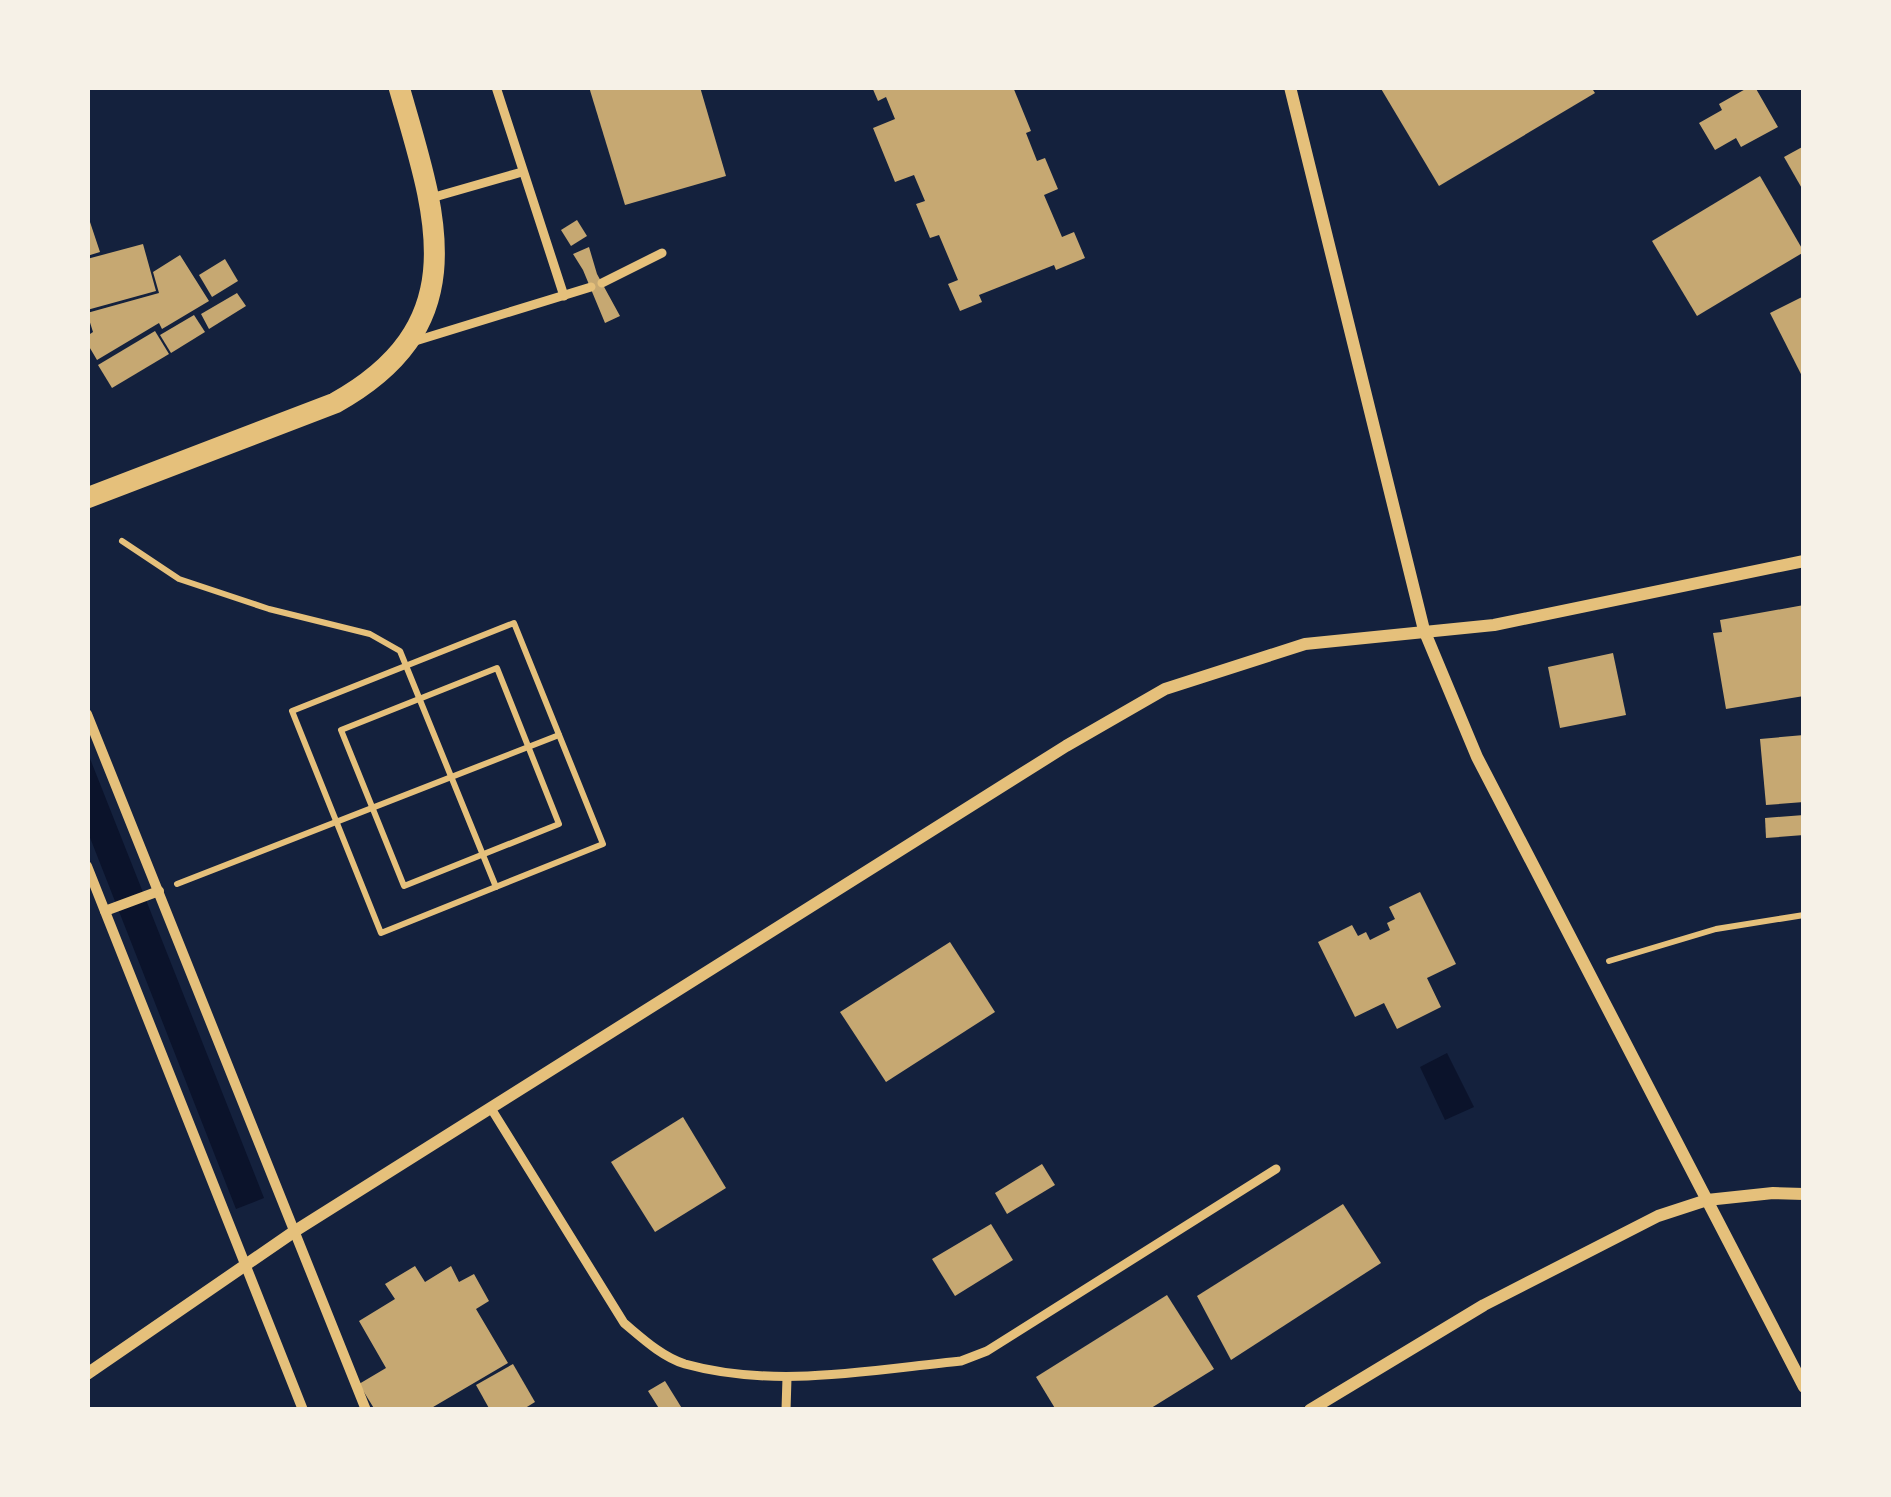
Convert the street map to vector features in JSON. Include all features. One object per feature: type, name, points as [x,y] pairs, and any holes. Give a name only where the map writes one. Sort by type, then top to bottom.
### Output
[{"type":"street","points":[[87,498],[334,403],[362,388],[407,343],[424,310],[436,249],[431,198],[398,87]]},
{"type":"street","points":[[1290,87],[1424,630],[1477,757],[1804,1387]]},
{"type":"street","points":[[87,1374],[295,1231],[1066,746],[1165,689],[1305,644],[1494,625],[1804,561]]},
{"type":"street","points":[[87,714],[366,1410]]},
{"type":"street","points":[[87,866],[303,1410]]},
{"type":"street","points":[[105,911],[159,891]]},
{"type":"street","points":[[1310,1410],[1484,1305],[1658,1216],[1707,1199],[1804,1194]]},
{"type":"lane","points":[[496,87],[564,296]]},
{"type":"lane","points":[[431,198],[521,172]]},
{"type":"lane","points":[[407,343],[596,285],[662,254]]},
{"type":"lane","points":[[492,1110],[624,1323],[682,1363],[787,1378],[961,1360],[987,1352],[1276,1169]]},
{"type":"lane","points":[[786,1410],[787,1378]]},
{"type":"path","points":[[122,541],[178,579],[204,589],[388,641],[407,665],[496,887]]},
{"type":"path","points":[[514,622],[603,844],[381,933],[292,711],[407,665],[514,622]]},
{"type":"path","points":[[497,668],[560,824],[404,886],[341,730],[421,698],[497,668]]},
{"type":"path","points":[[159,891],[559,735]]},
{"type":"path","points":[[1586,968],[1716,929],[1804,915]]},
{"type":"water","points":[[87,751],[264,1198],[236,1209],[87,830]]},
{"type":"water","points":[[1447,1053],[1474,1107],[1445,1120],[1420,1067]]},
{"type":"building","points":[[589,87],[700,87],[726,176],[625,205]]},
{"type":"building","points":[[872,87],[1013,87],[1037,161],[1045,158],[1058,189],[1044,195],[1062,237],[1074,232],[1085,258],[1056,270],[1054,265],[979,295],[982,302],[960,311],[948,284],[958,280],[939,235],[930,238],[916,204],[925,201],[914,175],[895,182],[873,128],[895,119],[886,97],[878,101]]},
{"type":"building","points":[[1380,87],[1591,87],[1595,93],[1439,186]]},
{"type":"building","points":[[1755,87],[1778,127],[1741,147],[1736,138],[1715,150],[1699,123],[1722,110],[1719,104]]},
{"type":"building","points":[[1804,146],[1804,192],[1784,157]]},
{"type":"building","points":[[1760,176],[1804,252],[1697,316],[1652,241]]},
{"type":"building","points":[[87,213],[100,252],[87,256]]},
{"type":"building","points":[[577,220],[587,236],[571,246],[561,230]]},
{"type":"building","points":[[143,244],[156,291],[87,310],[87,259]]},
{"type":"building","points":[[589,247],[597,274],[620,316],[605,323],[573,254]]},
{"type":"building","points":[[180,255],[209,301],[162,329],[159,323],[97,360],[87,343],[93,332],[87,313],[159,293],[153,272]]},
{"type":"building","points":[[225,259],[238,281],[212,297],[199,275]]},
{"type":"building","points":[[237,293],[246,306],[209,329],[201,314]]},
{"type":"building","points":[[1804,296],[1804,380],[1770,313]]},
{"type":"building","points":[[194,315],[205,332],[171,353],[160,335]]},
{"type":"building","points":[[155,331],[169,354],[112,388],[98,365]]},
{"type":"building","points":[[1804,605],[1804,696],[1726,709],[1713,633],[1722,632],[1720,620]]},
{"type":"building","points":[[1613,653],[1626,715],[1560,728],[1548,667]]},
{"type":"building","points":[[1804,735],[1804,802],[1766,805],[1760,739]]},
{"type":"building","points":[[1804,815],[1804,835],[1766,838],[1765,818]]},
{"type":"building","points":[[1420,892],[1456,964],[1427,978],[1441,1007],[1397,1029],[1384,1003],[1355,1017],[1318,942],[1352,925],[1358,936],[1366,932],[1370,940],[1390,930],[1387,923],[1395,919],[1389,907]]},
{"type":"building","points":[[950,942],[995,1012],[886,1082],[840,1012]]},
{"type":"building","points":[[683,1117],[726,1188],[655,1232],[611,1162]]},
{"type":"building","points":[[1042,1164],[1055,1185],[1007,1214],[995,1193]]},
{"type":"building","points":[[1343,1204],[1381,1263],[1231,1360],[1197,1296]]},
{"type":"building","points":[[991,1224],[1013,1260],[955,1296],[932,1259]]},
{"type":"building","points":[[415,1266],[425,1282],[451,1266],[459,1282],[474,1274],[489,1301],[476,1309],[508,1363],[428,1410],[375,1410],[359,1384],[386,1368],[359,1321],[395,1299],[385,1284]]},
{"type":"building","points":[[1167,1295],[1214,1369],[1148,1410],[1056,1410],[1036,1377]]},
{"type":"building","points":[[513,1364],[535,1402],[522,1410],[490,1410],[476,1385]]},
{"type":"building","points":[[665,1381],[683,1410],[660,1410],[648,1391]]}]
